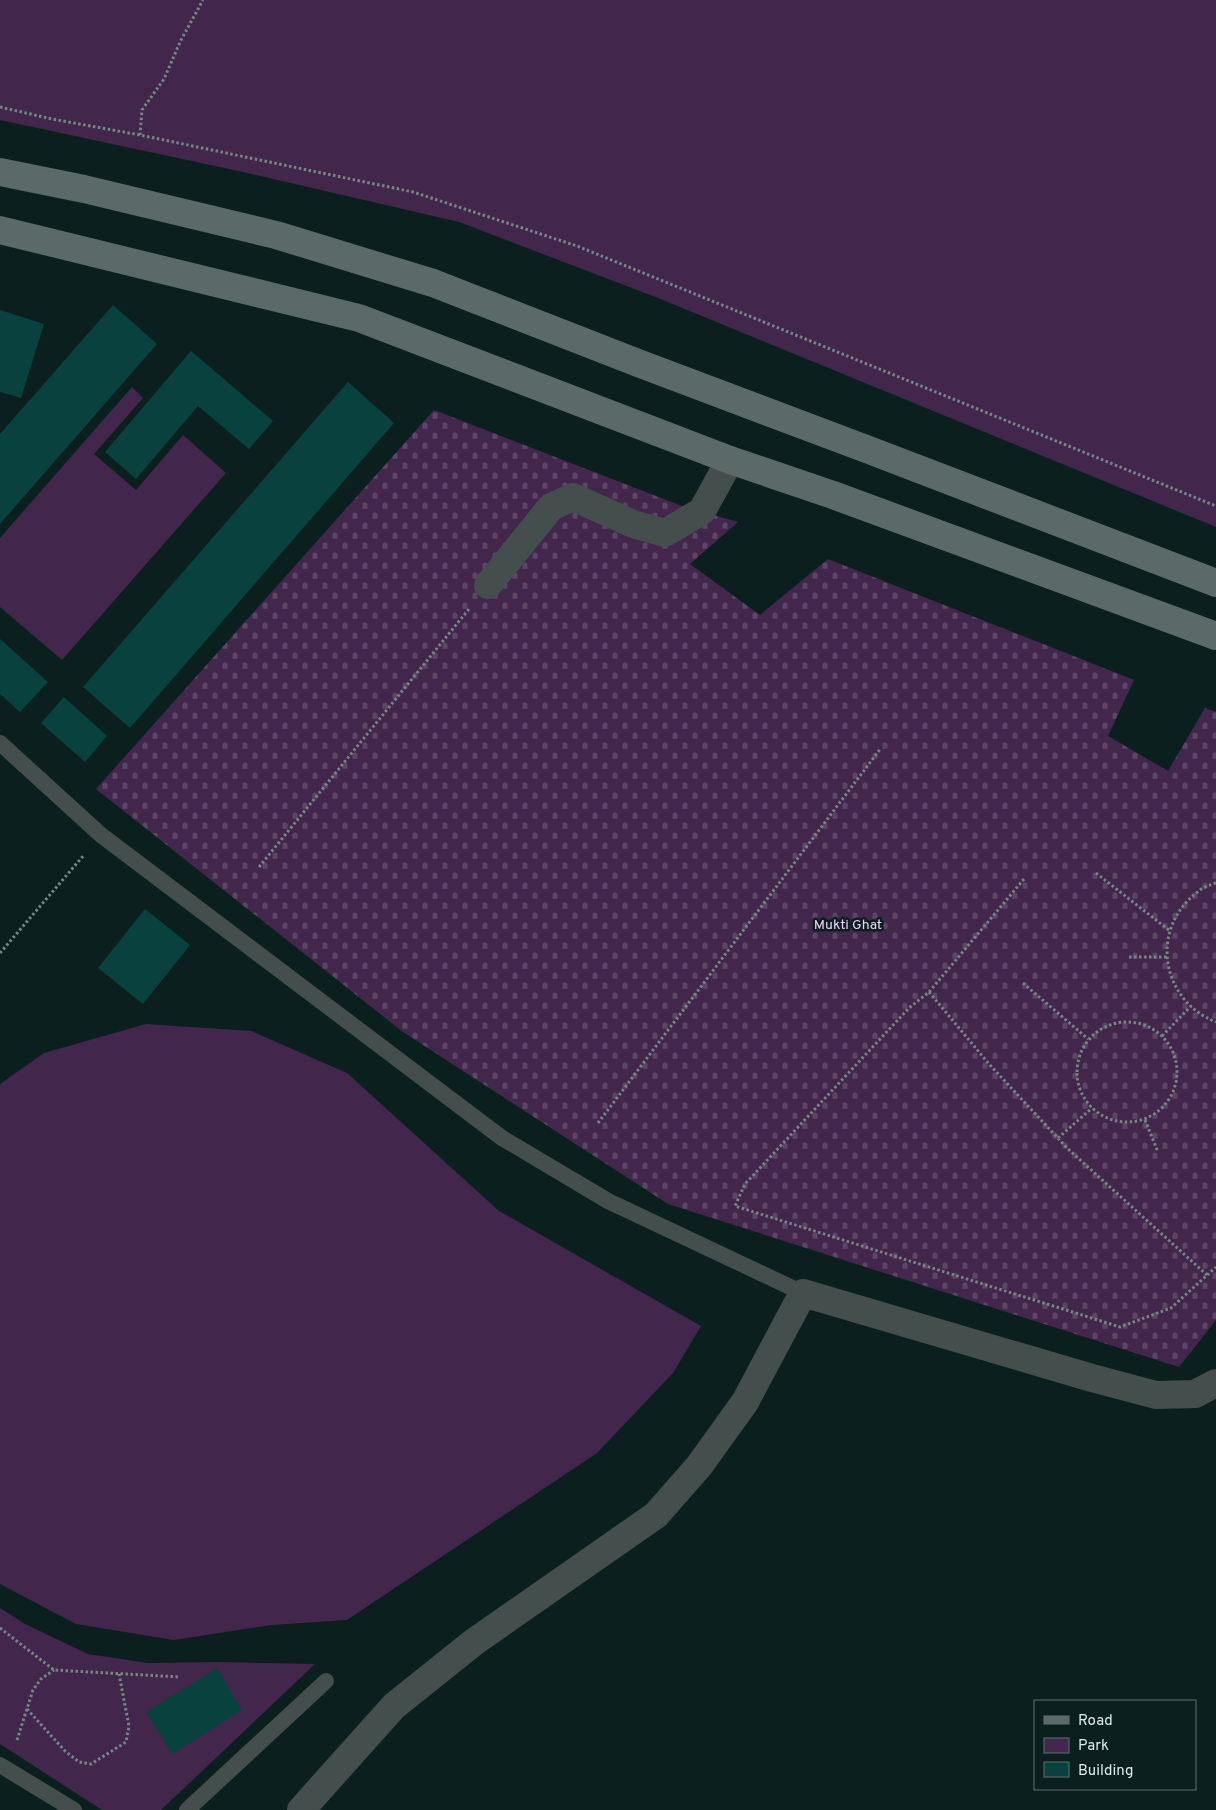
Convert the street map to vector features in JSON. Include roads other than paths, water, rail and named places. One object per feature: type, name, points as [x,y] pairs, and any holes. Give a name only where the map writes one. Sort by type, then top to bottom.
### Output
[{"type":"street","points":[[0,172],[84,189],[276,235],[433,283],[1216,583]]},
{"type":"street","points":[[0,230],[359,318],[730,460],[833,495],[1216,636]]},
{"type":"street","points":[[488,585],[551,507],[573,497],[633,524],[665,533],[702,511],[730,460]]},
{"type":"street","points":[[315,1805],[394,1706],[474,1642],[656,1515],[699,1466],[745,1402],[803,1293],[1156,1395],[1195,1394],[1216,1383]]},
{"type":"lane","points":[[0,743],[101,836],[502,1138],[608,1201],[803,1293]]},
{"type":"lane","points":[[187,1810],[326,1681]]},
{"type":"lane","points":[[0,1765],[74,1810]]},
{"type":"park label","name":"Mukti Ghat","points":[[848,924]]}]
